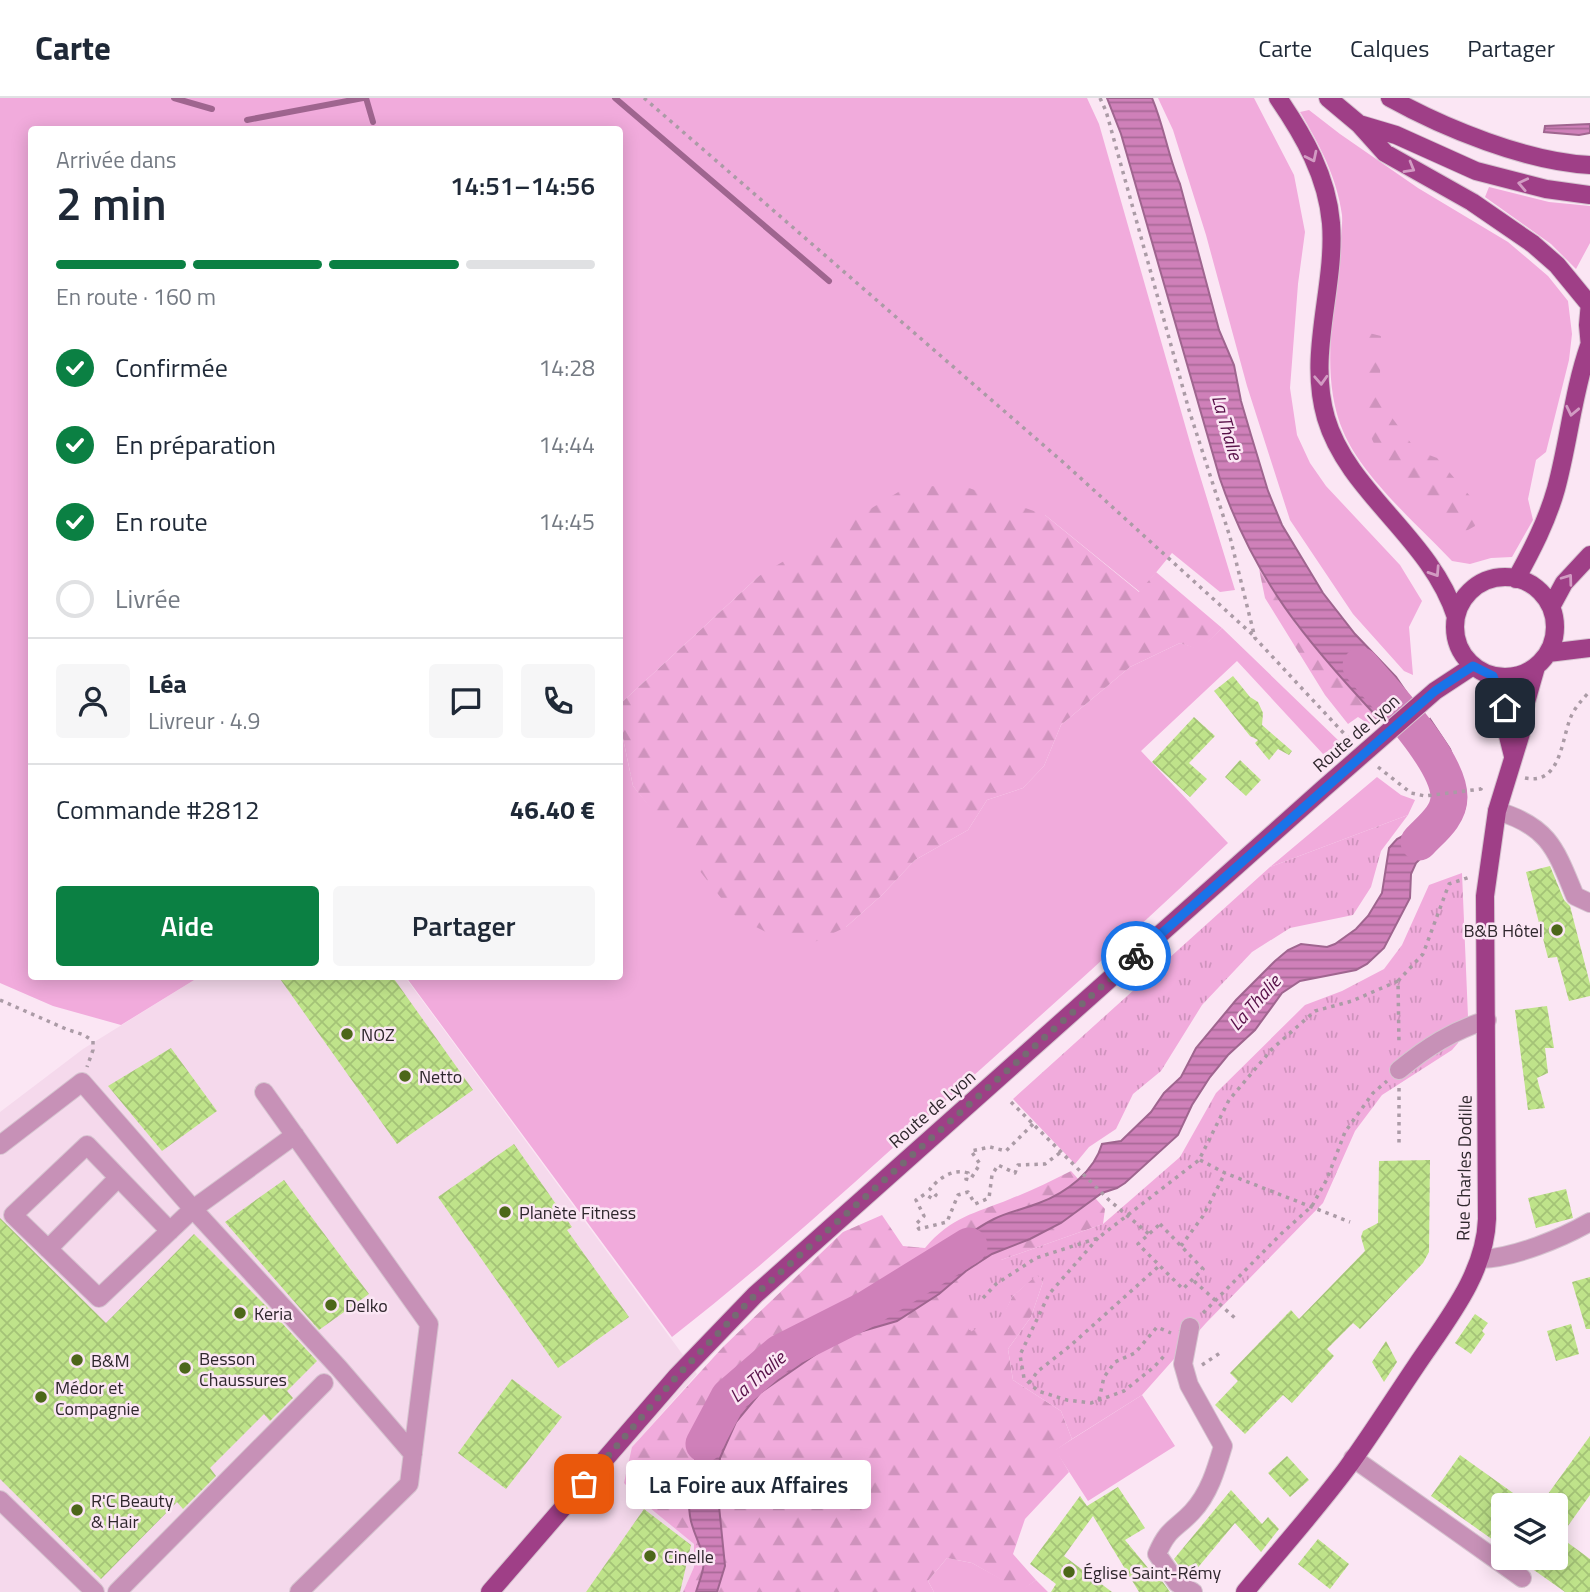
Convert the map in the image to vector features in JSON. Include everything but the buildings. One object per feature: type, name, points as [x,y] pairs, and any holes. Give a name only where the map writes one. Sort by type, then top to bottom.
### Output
[{"type":"main road","points":[[1278,98],[1300,131],[1317,166],[1328,205],[1331,225],[1329,262],[1320,335],[1322,402],[1327,420],[1335,441],[1349,464],[1415,543],[1437,574],[1456,617]]},
{"type":"main road","points":[[1328,98],[1359,124],[1385,153],[1481,208],[1533,244],[1557,265],[1590,303],[1590,346],[1580,374],[1556,487],[1550,508],[1516,579]]},
{"type":"main road","points":[[1390,98],[1422,116],[1479,139],[1529,154],[1590,166]]},
{"type":"main road","points":[[1359,124],[1396,135],[1476,171],[1546,189],[1590,195]]},
{"type":"main road","points":[[1551,607],[1564,583],[1590,555]]},
{"type":"main road","points":[[1542,660],[1554,639],[1555,623],[1551,607],[1531,584],[1503,577],[1478,585],[1460,604],[1455,629],[1467,659],[1493,676],[1516,676],[1542,660],[1590,648]]},
{"type":"main road","name":"Route de Lyon","points":[[490,1592],[677,1376],[755,1295],[1432,694],[1467,659]]},
{"type":"main road","name":"Rue Charles Dodille","points":[[1245,1592],[1353,1458],[1446,1321],[1470,1283],[1481,1259],[1486,1240],[1487,1219],[1487,871],[1497,811],[1521,733],[1526,702],[1542,660]]},
{"type":"main road","name":"Rue Charles Dodille","points":[[1493,676],[1505,708],[1507,733],[1513,756]]},
{"type":"street","points":[[1497,811],[1529,824],[1545,836],[1557,852],[1575,896],[1590,903]]},
{"type":"street","points":[[1399,1070],[1434,1043],[1460,1028],[1487,1020]]},
{"type":"street","points":[[0,1145],[82,1082],[413,1454]]},
{"type":"street","points":[[264,1092],[429,1324],[409,1484],[299,1592]]},
{"type":"street","points":[[170,1231],[87,1145],[13,1216],[99,1298],[194,1209],[295,1135]]},
{"type":"street","points":[[48,1249],[118,1178]]},
{"type":"street","points":[[1481,1259],[1516,1252],[1577,1230],[1590,1222]]},
{"type":"street","points":[[1190,1327],[1183,1364],[1189,1385],[1223,1446],[1214,1478],[1193,1511],[1165,1536],[1157,1554],[1177,1583],[1193,1592]]},
{"type":"street","points":[[117,1592],[324,1383]]},
{"type":"street","points":[[1353,1458],[1522,1578]]},
{"type":"street","points":[[0,1500],[95,1592]]},
{"type":"path","points":[[643,98],[1064,463],[1255,638],[1363,755],[1411,793],[1425,796],[1472,790]]},
{"type":"path","points":[[1100,98],[1106,111],[1189,410],[1230,537],[1255,638]]},
{"type":"path","points":[[1507,775],[1537,780],[1546,776],[1554,767],[1571,716],[1590,691]]},
{"type":"path","points":[[1169,1349],[1154,1367],[1124,1391],[1091,1403],[1067,1400],[1038,1391],[1024,1378],[1020,1355],[1049,1294],[1098,1238],[1199,1160],[1228,1100],[1272,1049],[1315,1011],[1352,1001],[1398,981],[1423,954],[1449,884],[1487,871]]},
{"type":"path","points":[[1398,981],[1399,1145]]},
{"type":"path","points":[[0,1000],[85,1035],[93,1041],[93,1050],[82,1082]]},
{"type":"path","points":[[1099,1400],[1104,1377],[1115,1362],[1135,1353],[1157,1327],[1171,1333],[1177,1341],[1280,1234],[1312,1206],[1327,1179],[1345,1132],[1373,1093],[1399,1070]]},
{"type":"path","points":[[1011,1102],[1109,1200],[1150,1235]]},
{"type":"path","points":[[1033,1124],[1006,1151],[990,1147],[971,1151],[980,1164],[970,1180],[965,1179],[968,1173],[963,1170],[939,1177],[930,1189],[936,1195],[933,1199],[925,1194],[916,1200],[924,1216],[916,1224],[919,1229],[947,1222],[958,1195],[968,1192],[975,1204],[989,1198],[992,1175],[998,1165],[1015,1173],[1018,1165],[1045,1164],[1061,1152]]},
{"type":"path","points":[[1199,1160],[1224,1173],[1350,1222]]},
{"type":"path","points":[[1181,1246],[1203,1216],[1224,1173]]},
{"type":"path","points":[[1160,1224],[1203,1269],[1183,1289],[1138,1244],[1150,1235],[1160,1224]]},
{"type":"path","points":[[983,1298],[996,1284],[1036,1258],[1098,1238]]},
{"type":"path","points":[[1029,1383],[1038,1371],[1159,1265]]},
{"type":"path","points":[[1193,1280],[1236,1319]]},
{"type":"shaded area","points":[[194,980],[407,980],[697,1374],[632,1447],[694,1544],[694,1567],[683,1592],[0,1592],[0,1112],[83,1049]]},
{"type":"green space","points":[[0,98],[1087,98],[1099,124],[1235,590],[1220,592],[1172,553],[1140,592],[1045,515],[759,576],[623,701],[623,126],[28,126],[28,980],[194,980],[121,1025],[53,1006],[0,983]]},
{"type":"green space","points":[[1158,98],[1254,98],[1294,175],[1305,232],[1290,388],[1297,435],[1310,463],[1326,486],[1400,565],[1422,601],[1409,627],[1413,675],[1404,671],[1353,614],[1290,520],[1247,386],[1206,235],[1173,130]]},
{"type":"green space","points":[[1309,110],[1418,188],[1508,242],[1548,276],[1568,301],[1572,334],[1569,360],[1546,452],[1536,460],[1528,499],[1533,520],[1512,557],[1491,558],[1470,564],[1452,561],[1377,483],[1363,466],[1343,431],[1336,411],[1330,369],[1342,215],[1332,174],[1300,112]]},
{"type":"green space","points":[[1489,187],[1549,202],[1590,206],[1590,243],[1576,269],[1551,244],[1485,197]]},
{"type":"green space","points":[[1369,333],[1381,336],[1380,374],[1384,407],[1416,450],[1437,458],[1476,503],[1475,526],[1459,535],[1377,450],[1363,420],[1369,400]]},
{"type":"green space","points":[[910,485],[969,488],[1045,515],[1139,592],[1156,572],[1222,628],[1200,650],[1180,643],[1130,667],[1061,725],[1044,766],[1023,788],[987,800],[968,830],[915,860],[882,895],[846,927],[800,949],[736,917],[633,786],[623,738],[623,701],[759,576]]},
{"type":"green space","points":[[1259,569],[1297,626],[1378,718],[1369,724],[1358,717],[1348,724],[1325,695],[1265,598]]},
{"type":"green space","points":[[1222,628],[1341,743],[1323,754],[1237,661],[1141,751],[1228,843],[845,1191],[672,1337],[408,980],[623,980],[623,738],[633,786],[684,848],[846,927],[882,895],[915,860],[968,830],[987,800],[1023,788],[1044,766],[1061,725],[1130,667],[1180,643],[1200,649]]},
{"type":"green space","points":[[1377,777],[1401,795],[1415,800],[1408,815],[1270,867]]},
{"type":"green space","points":[[1408,815],[1381,851],[1371,887],[1353,915],[1290,928],[1252,952],[1202,1005],[1161,1071],[1133,1094],[1116,1129],[1089,1147],[1075,1164],[1013,1099],[1270,867]]},
{"type":"green space","points":[[1462,873],[1468,1017],[1458,1043],[1452,1050],[1382,1095],[1355,1131],[1323,1203],[1206,1323],[1142,1395],[1072,1439],[1061,1411],[1013,1380],[1008,1349],[1031,1317],[1043,1282],[1037,1275],[1012,1297],[1004,1315],[970,1332],[957,1302],[1001,1260],[1103,1224],[1180,1157],[1216,1093],[1305,1005],[1342,991],[1384,969],[1402,945],[1429,885]]},
{"type":"green space","points":[[1071,1171],[1105,1209],[1103,1224],[1001,1260],[1003,1315],[1012,1297],[1037,1274],[1043,1282],[1031,1317],[1008,1349],[1013,1380],[1061,1411],[1072,1439],[1056,1450],[1069,1472],[1025,1519],[1013,1554],[1036,1580],[1021,1591],[972,1563],[947,1558],[928,1581],[934,1592],[683,1592],[694,1567],[694,1544],[639,1499],[624,1483],[632,1447],[723,1347],[843,1232],[882,1215],[903,1246],[925,1248],[954,1222],[1026,1193]]},
{"type":"green space","points":[[1142,1395],[1175,1446],[1088,1501],[1055,1450]]},
{"type":"green space","points":[[947,1558],[972,1563],[1021,1590],[1036,1580],[1048,1592],[934,1592],[928,1581]]},
{"type":"water","points":[[1107,98],[1152,98],[1180,184],[1219,330],[1234,365],[1241,401],[1268,491],[1282,525],[1323,593],[1407,693],[1378,718],[1328,663],[1285,608],[1249,549],[1234,515],[1220,479],[1121,134]]},
{"type":"water","points":[[1590,124],[1590,133],[1579,135],[1544,132],[1545,126]]},
{"type":"water","points":[[1430,719],[1450,749],[1462,783],[1437,790],[1429,769],[1405,741]]},
{"type":"water","points":[[1464,798],[1465,808],[1456,823],[1416,863],[1411,874],[1410,898],[1384,948],[1356,970],[1300,981],[1282,993],[1255,1030],[1228,1055],[1210,1077],[1192,1105],[1178,1135],[1125,1183],[1102,1193],[1061,1223],[992,1254],[939,1294],[897,1321],[849,1335],[822,1350],[760,1393],[736,1422],[720,1458],[717,1486],[725,1566],[717,1592],[696,1592],[704,1561],[690,1516],[692,1476],[705,1433],[729,1397],[773,1357],[823,1324],[889,1296],[981,1226],[1049,1199],[1078,1180],[1093,1164],[1102,1144],[1121,1141],[1151,1112],[1164,1093],[1181,1077],[1196,1048],[1236,1000],[1275,961],[1301,944],[1327,947],[1356,929],[1368,916],[1382,893],[1389,848],[1397,839],[1414,830],[1438,803]]},
{"type":"waterway","points":[[174,98],[212,109]]},
{"type":"waterway","points":[[247,120],[363,98]]},
{"type":"waterway","points":[[366,98],[373,122]]},
{"type":"waterway","points":[[615,98],[829,281]]},
{"type":"waterway","name":"La Thalie","points":[[1361,666],[1414,729],[1439,765],[1446,782],[1449,797],[1446,810],[1419,842]]},
{"type":"waterway","name":"La Thalie","points":[[704,1444],[729,1397],[780,1353],[867,1309],[969,1246]]},
{"type":"way so far","points":[[584,1484],[677,1376],[755,1295],[1136,956]]},
{"type":"place","name":"B&B Hôtel","points":[[1557,930]]},
{"type":"place","name":"NOZ","points":[[347,1034]]},
{"type":"place","name":"Netto","points":[[405,1076]]},
{"type":"place","name":"Planète Fitness","points":[[505,1212]]},
{"type":"place","name":"Delko","points":[[331,1305]]},
{"type":"place","name":"Keria","points":[[240,1313]]},
{"type":"place","name":"B&M","points":[[77,1360]]},
{"type":"place","name":"Besson Chaussures","points":[[185,1368]]},
{"type":"place","name":"Médor et Compagnie","points":[[41,1397]]},
{"type":"place","name":"La Foire aux Affaires","points":[[584,1484]]},
{"type":"place","name":"R'C Beauty & Hair","points":[[77,1510]]},
{"type":"place","name":"Cinelle","points":[[650,1556]]},
{"type":"place","name":"Église Saint-Rémy","points":[[1069,1572]]},
{"type":"route","points":[[1136,956],[1435,691],[1473,666],[1493,676],[1505,708]]}]
